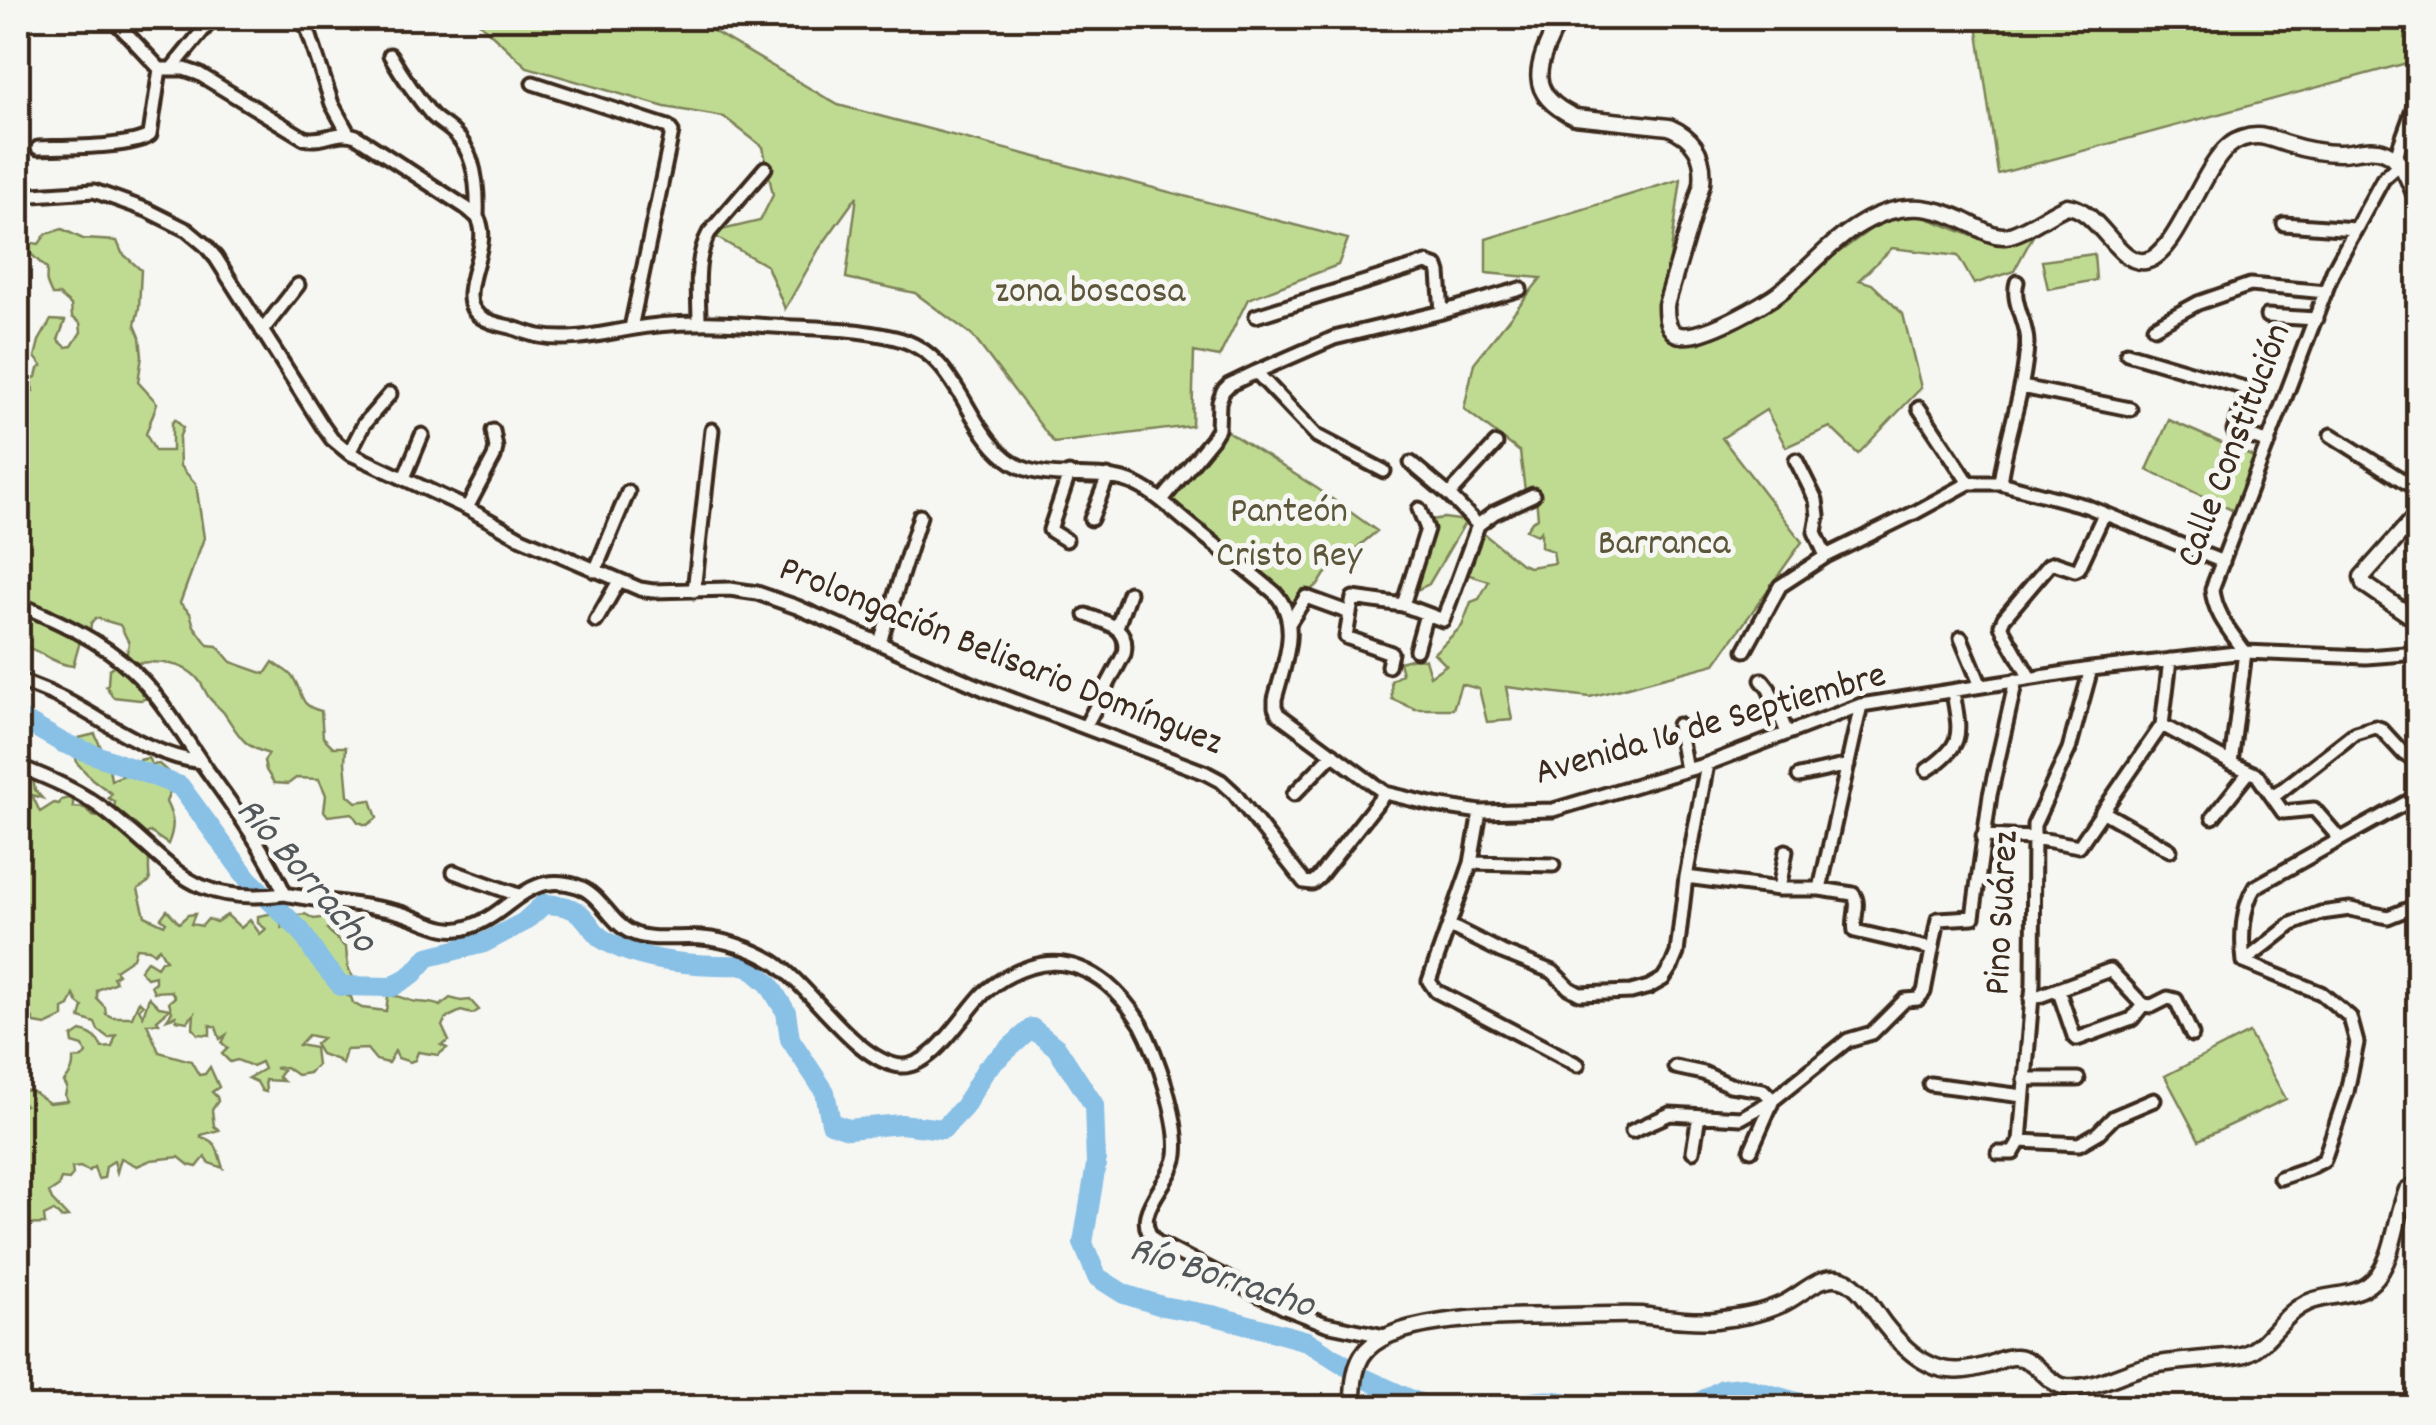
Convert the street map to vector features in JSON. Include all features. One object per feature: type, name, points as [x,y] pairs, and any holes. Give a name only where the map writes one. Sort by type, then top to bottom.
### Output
[{"type":"main road","points":[[1560,18],[1539,69],[1540,87],[1550,101],[1575,117],[1683,133],[1702,158],[1702,184],[1666,305],[1668,324],[1677,334],[1698,334],[1742,314],[1774,296],[1859,224],[1914,207],[1937,208],[2005,236],[2067,206],[2077,207],[2130,258],[2141,262],[2154,258],[2167,248],[2210,166],[2244,137],[2260,136],[2305,149],[2340,153],[2366,149],[2384,152],[2398,161],[2418,202]]},
{"type":"main road","points":[[2418,514],[2362,581],[2418,621]]},
{"type":"main road","points":[[1354,1408],[1353,1386],[1360,1358],[1384,1336],[1495,1316],[1627,1315],[1703,1321],[1735,1318],[1786,1303],[1822,1281],[1836,1278],[1857,1290],[1885,1326],[1928,1364],[1947,1371],[2019,1357],[2061,1386],[2093,1385],[2142,1368],[2244,1354],[2262,1344],[2276,1326],[2311,1300],[2358,1292],[2370,1285],[2386,1260],[2407,1190],[2418,1183]]},
{"type":"street","points":[[112,18],[167,68],[199,74],[304,138],[312,141],[348,132]]},
{"type":"street","points":[[38,148],[149,137],[167,68],[213,18]]},
{"type":"street","points":[[304,18],[332,104],[348,132],[477,216]]},
{"type":"street","points":[[390,55],[428,110],[464,145],[476,179],[482,240],[470,292],[471,306],[478,316],[541,337],[578,338],[631,328],[699,323],[821,328],[899,338],[938,363],[1006,458],[1043,474],[1108,476],[1134,484],[1162,500],[1275,593],[1285,604],[1290,622]]},
{"type":"street","points":[[533,83],[668,127],[672,132],[631,328]]},
{"type":"street","name":"Calle Constitución","points":[[2244,652],[2218,613],[2212,589],[2326,292],[2355,228],[2398,161],[2418,96]]},
{"type":"street","points":[[699,323],[703,244],[765,168]]},
{"type":"street","name":"Prolongación Belisario Domínguez","points":[[18,196],[103,193],[187,230],[216,258],[322,425],[349,452],[521,538],[619,581],[653,592],[730,589],[798,606],[984,689],[1206,773],[1234,793],[1304,882],[1312,883],[1318,878],[1385,793]]},
{"type":"street","points":[[2284,224],[2355,228]]},
{"type":"street","points":[[1256,316],[1426,263],[1437,267],[1439,273],[1442,312]]},
{"type":"street","points":[[2000,483],[2004,450],[2022,387],[2027,339],[2014,292],[2017,282]]},
{"type":"street","points":[[262,331],[298,285]]},
{"type":"street","points":[[2154,327],[2198,302],[2250,286],[2326,292]]},
{"type":"street","points":[[1162,500],[1212,440],[1218,429],[1219,402],[1229,385],[1334,338],[1520,288]]},
{"type":"street","points":[[2268,316],[2316,319]]},
{"type":"street","points":[[2127,352],[2248,389],[2234,430],[2269,443]]},
{"type":"street","points":[[1256,372],[1317,436],[1384,471]]},
{"type":"street","points":[[2022,387],[2130,409]]},
{"type":"street","points":[[349,452],[364,424],[390,394]]},
{"type":"street","points":[[1919,408],[1969,483]]},
{"type":"street","points":[[694,590],[712,430]]},
{"type":"street","points":[[467,508],[494,457],[493,431]]},
{"type":"street","points":[[404,478],[422,434]]},
{"type":"street","points":[[2332,434],[2418,490]]},
{"type":"street","points":[[1449,495],[1496,444]]},
{"type":"street","points":[[1796,460],[1816,500],[1816,532],[1826,556]]},
{"type":"street","points":[[1411,463],[1478,526]]},
{"type":"street","points":[[1066,540],[1050,530],[1069,474]]},
{"type":"street","points":[[1091,519],[1108,476]]},
{"type":"street","points":[[1744,650],[1780,586],[1826,556],[1969,483],[2000,483],[2067,500],[2223,562]]},
{"type":"street","points":[[595,572],[628,492]]},
{"type":"street","points":[[1388,666],[1391,653],[1346,638],[1353,598],[1403,605],[1443,620],[1478,526],[1494,513],[1533,495]]},
{"type":"street","points":[[1403,605],[1427,528],[1418,509]]},
{"type":"street","points":[[2030,678],[2001,626],[2004,618],[2049,564],[2079,568],[2104,514]]},
{"type":"street","points":[[880,642],[920,516]]},
{"type":"street","points":[[2401,531],[2418,538]]},
{"type":"street","points":[[596,621],[619,581]]},
{"type":"street","points":[[1117,626],[1129,594]]},
{"type":"street","points":[[1290,622],[1306,597],[1350,612]]},
{"type":"street","points":[[18,604],[93,642],[132,670],[202,762],[264,853],[285,894]]},
{"type":"street","points":[[1416,650],[1426,614]]},
{"type":"street","points":[[1085,727],[1126,645],[1117,626],[1086,615]]},
{"type":"street","name":"Avenida 16 de Septiembre","points":[[1290,622],[1288,650],[1274,707],[1284,720],[1385,793],[1480,812],[1553,810],[1707,764],[1860,705],[2091,669],[2244,652],[2366,658],[2418,654]]},
{"type":"street","points":[[1961,638],[1982,686]]},
{"type":"street","points":[[2231,763],[2244,652]]},
{"type":"street","points":[[1983,836],[2034,838],[2078,846],[2162,725],[2170,660]]},
{"type":"street","name":"Pino Suárez","points":[[2020,1141],[2034,952],[2034,824],[2069,749],[2091,669]]},
{"type":"street","points":[[18,680],[59,696],[153,749],[202,762]]},
{"type":"street","points":[[1762,680],[1787,734]]},
{"type":"street","points":[[1632,1131],[1670,1114],[1741,1118],[1773,1100],[1848,1040],[1872,1033],[1905,1000],[1918,999],[1924,992],[1938,919],[1974,917],[1990,794],[2016,680]]},
{"type":"street","points":[[1927,770],[1948,756],[1958,739],[1953,692]]},
{"type":"street","points":[[1820,888],[1860,705]]},
{"type":"street","points":[[1678,725],[1686,770]]},
{"type":"street","points":[[2162,725],[2257,776],[2283,812],[2314,809],[2340,840]]},
{"type":"street","points":[[2272,797],[2355,733],[2375,727],[2418,762]]},
{"type":"street","points":[[1294,794],[1333,754]]},
{"type":"street","points":[[1450,926],[1553,972],[1580,994],[1632,992],[1662,979],[1672,965],[1680,937],[1686,878],[1707,764]]},
{"type":"street","points":[[1800,776],[1848,765]]},
{"type":"street","points":[[18,766],[93,802],[183,878],[216,893],[261,897],[285,894],[399,912],[449,930],[484,922],[518,895],[540,884],[578,886],[590,892],[627,930],[638,935],[703,938],[756,952],[790,975],[862,1047],[898,1066],[915,1064],[929,1056],[986,991],[1017,972],[1046,962],[1072,964],[1105,982],[1125,1002],[1140,1024],[1167,1092],[1176,1133],[1176,1156],[1146,1213],[1148,1234],[1156,1242],[1284,1308],[1326,1324],[1384,1336]]},
{"type":"street","points":[[2213,817],[2249,772]]},
{"type":"street","points":[[2244,962],[2247,899],[2255,887],[2418,796]]},
{"type":"street","points":[[2102,811],[2170,850]]},
{"type":"street","points":[[1480,812],[1471,862],[1429,981],[1436,991],[1578,1065]]},
{"type":"street","points":[[1780,890],[1786,851]]},
{"type":"street","points":[[1471,862],[1553,865]]},
{"type":"street","points":[[454,872],[518,895]]},
{"type":"street","points":[[1686,878],[1780,890],[1820,888],[1849,893],[1856,897],[1853,927],[1858,933],[1932,949]]},
{"type":"street","points":[[2244,962],[2292,924],[2320,914],[2350,909],[2388,917],[2408,909]]},
{"type":"street","points":[[2244,962],[2321,993],[2350,1016],[2357,1043],[2336,1132],[2324,1160],[2280,1178]]},
{"type":"street","points":[[2031,998],[2110,970],[2143,1005],[2176,1000],[2192,1034]]},
{"type":"street","points":[[2058,989],[2077,1039],[2132,1018],[2143,1005]]},
{"type":"street","points":[[1675,1067],[1703,1072],[1730,1085],[1763,1090],[1773,1100]]},
{"type":"street","points":[[2024,1079],[2078,1078]]},
{"type":"street","points":[[1930,1084],[2023,1096]]},
{"type":"street","points":[[1751,1150],[1773,1100]]},
{"type":"street","points":[[1998,1153],[2013,1152],[2020,1141],[2079,1144],[2114,1117],[2154,1100]]},
{"type":"street","points":[[1693,1150],[1699,1116]]},
{"type":"green space","name":"zona boscosa","points":[[474,18],[691,18],[838,105],[1348,239],[1338,265],[1248,299],[1219,357],[1194,352],[1192,426],[1054,443],[972,335],[915,293],[846,278],[857,196],[819,249],[785,309],[767,266],[709,233],[760,221],[773,195],[763,147],[724,117],[665,107],[527,67]]},
{"type":"green space","points":[[1976,18],[2418,18],[2418,60],[1998,174]]},
{"type":"green space","name":"Barranca","points":[[1681,179],[1661,323],[1666,334],[1681,344],[1699,344],[1766,305],[1871,229],[1902,214],[1917,214],[1992,244],[2034,234],[2014,271],[1974,284],[1958,256],[1892,248],[1859,280],[1872,284],[1903,314],[1921,388],[1858,454],[1830,427],[1786,447],[1766,410],[1722,438],[1802,542],[1715,664],[1590,697],[1506,687],[1512,720],[1487,722],[1479,689],[1461,684],[1453,709],[1415,709],[1392,699],[1391,681],[1402,674],[1399,662],[1425,659],[1430,676],[1446,665],[1434,653],[1462,626],[1471,602],[1479,599],[1489,581],[1460,572],[1479,530],[1521,564],[1529,567],[1555,563],[1553,551],[1541,547],[1541,531],[1537,535],[1526,530],[1538,518],[1536,497],[1525,491],[1520,452],[1464,409],[1474,363],[1541,278],[1486,273],[1486,239]]},
{"type":"green space","points":[[62,229],[83,239],[117,241],[122,253],[141,270],[135,325],[142,356],[138,382],[157,403],[146,434],[155,451],[172,451],[172,423],[175,419],[183,428],[179,438],[180,466],[196,484],[204,538],[180,603],[208,645],[217,646],[231,662],[265,674],[273,662],[292,676],[305,702],[321,711],[323,737],[333,747],[346,747],[348,795],[356,802],[371,800],[377,818],[367,825],[358,822],[352,813],[328,816],[324,811],[326,795],[319,779],[296,778],[288,784],[274,783],[264,761],[269,754],[242,739],[189,671],[175,665],[135,663],[149,698],[113,697],[106,686],[109,669],[126,657],[129,643],[120,625],[96,618],[90,633],[81,638],[73,666],[18,645],[18,608],[30,597],[18,587],[18,406],[20,399],[33,391],[29,380],[36,377],[42,366],[35,357],[51,320],[65,321],[58,340],[66,347],[72,346],[81,332],[80,323],[72,317],[71,305],[59,295],[52,295],[47,269],[30,253],[26,242],[39,244],[46,234]]},
{"type":"green space","points":[[2094,254],[2096,280],[2048,289],[2042,261]]},
{"type":"green space","points":[[2169,420],[2256,458],[2234,511],[2147,470]]},
{"type":"green space","name":"Panteón Cristo Rey","points":[[1222,428],[1377,531],[1325,574],[1293,611],[1216,541],[1164,502]]},
{"type":"green space","points":[[1431,520],[1466,521],[1429,584],[1419,589],[1414,569],[1418,546]]},
{"type":"green space","points":[[95,734],[111,780],[125,775],[129,769],[123,764],[148,758],[152,765],[159,764],[175,778],[166,802],[173,823],[168,844],[150,832],[139,838],[149,859],[150,881],[138,889],[145,916],[164,925],[166,922],[161,918],[167,910],[179,923],[195,914],[191,924],[202,926],[208,919],[216,922],[227,915],[241,928],[250,920],[260,934],[266,929],[258,923],[258,916],[274,913],[280,918],[282,929],[284,917],[334,916],[340,926],[327,929],[346,948],[348,969],[356,982],[345,995],[353,1003],[386,1011],[388,996],[440,1006],[450,998],[470,1000],[479,1010],[472,1014],[461,1011],[446,1018],[442,1026],[449,1041],[441,1045],[447,1048],[438,1055],[418,1052],[410,1062],[398,1058],[395,1051],[388,1063],[376,1060],[367,1049],[346,1050],[342,1064],[321,1054],[315,1044],[322,1038],[308,1035],[299,1045],[315,1048],[317,1065],[309,1073],[297,1075],[286,1067],[275,1068],[283,1070],[278,1077],[283,1081],[265,1080],[266,1092],[248,1078],[264,1069],[261,1062],[252,1066],[237,1060],[230,1062],[222,1054],[228,1048],[222,1043],[226,1035],[220,1039],[216,1027],[210,1025],[210,1035],[198,1034],[193,1028],[194,1014],[187,1022],[176,1020],[176,1016],[167,1019],[172,1012],[169,1002],[175,997],[171,991],[154,992],[151,985],[155,976],[147,978],[140,970],[147,961],[157,967],[166,960],[159,948],[154,953],[136,948],[133,958],[115,970],[116,982],[97,990],[97,999],[112,1017],[132,1017],[139,1001],[143,1016],[149,997],[159,1007],[170,1009],[157,1020],[159,1023],[147,1024],[159,1052],[191,1061],[199,1075],[210,1067],[219,1087],[212,1092],[218,1101],[212,1110],[214,1126],[219,1130],[201,1137],[215,1145],[223,1168],[209,1163],[205,1157],[197,1167],[179,1157],[137,1166],[121,1158],[117,1172],[114,1161],[106,1166],[104,1178],[98,1179],[94,1167],[89,1171],[72,1168],[69,1180],[61,1179],[49,1193],[68,1217],[61,1218],[54,1211],[44,1216],[45,1224],[18,1225],[18,1108],[25,1105],[18,1100],[18,1090],[32,1091],[49,1103],[68,1101],[64,1082],[73,1059],[86,1053],[83,1046],[73,1043],[72,1037],[85,1032],[102,1048],[112,1047],[116,1035],[109,1038],[95,1023],[80,1018],[83,1007],[74,995],[63,1009],[63,1017],[46,1025],[35,1023],[31,1016],[22,1013],[18,995],[22,993],[18,989],[18,774],[33,779],[42,798],[32,795],[40,812],[73,797],[73,807],[85,808],[93,816],[106,811],[114,813],[115,802],[108,798],[112,794],[77,763],[73,743]]},
{"type":"green space","points":[[2249,1033],[2286,1099],[2199,1140],[2165,1076]]},
{"type":"waterway","name":"Río Borracho","points":[[18,717],[63,743],[180,786],[248,879],[301,931],[341,986],[392,987],[413,974],[428,957],[484,943],[524,922],[544,904],[567,907],[582,915],[601,938],[634,953],[691,964],[747,965],[769,984],[786,1012],[790,1039],[825,1092],[831,1123],[848,1129],[901,1124],[943,1129],[964,1107],[986,1069],[1032,1028],[1057,1048],[1094,1105],[1096,1165],[1083,1243],[1097,1277],[1124,1294],[1162,1306],[1307,1341],[1348,1367]]},
{"type":"waterway","name":"Río Borracho","points":[[1364,1378],[1432,1408]]},
{"type":"waterway","name":"Río Borracho","points":[[1689,1408],[1723,1389],[1743,1387],[1809,1408]]},
{"type":"waterway","name":"Río Borracho","points":[[1511,1408],[1547,1400],[1584,1408]]}]
